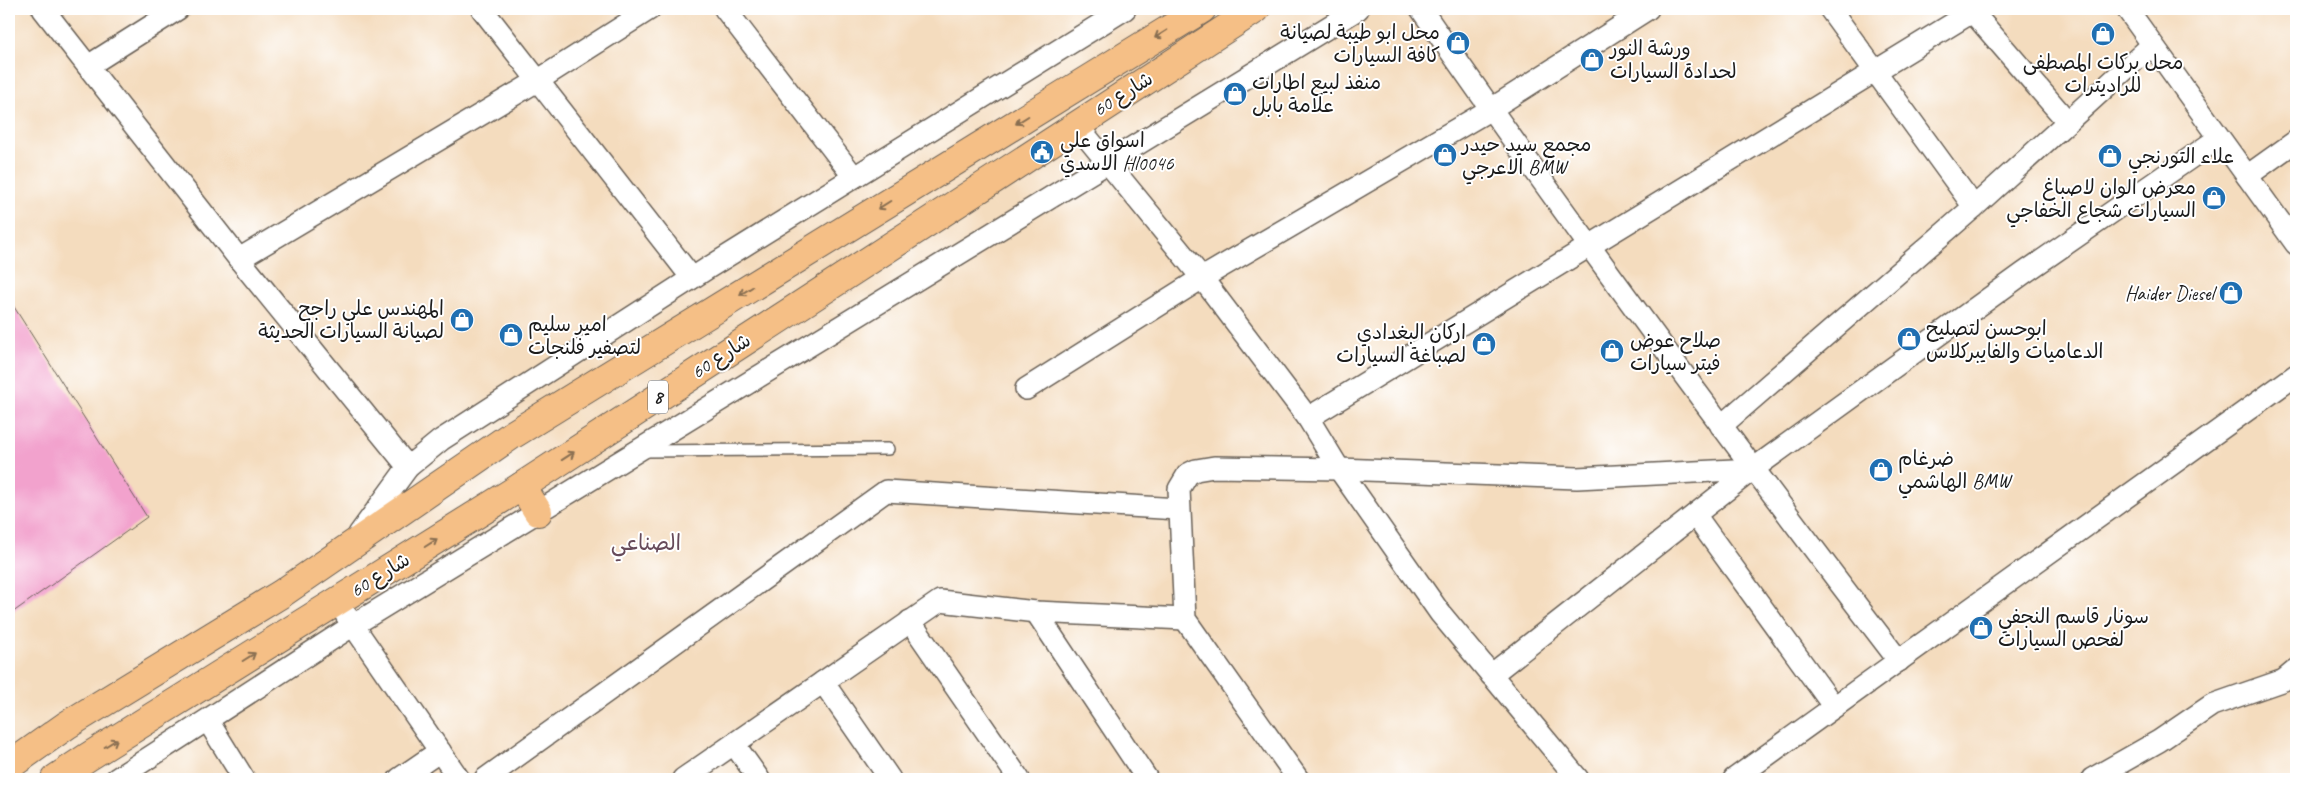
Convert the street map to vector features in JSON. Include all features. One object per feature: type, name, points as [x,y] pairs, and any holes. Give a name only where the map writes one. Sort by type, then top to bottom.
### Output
[{"type":"highway","name":"شارع 60","points":[[9,766],[67,726],[281,594],[512,435],[1202,9]]},
{"type":"highway","name":"شارع 60","points":[[55,779],[522,486],[1076,124],[1256,9]]},
{"type":"highway","points":[[522,486],[538,512]]},
{"type":"highway","points":[[9,754],[67,726]]},
{"type":"highway","points":[[62,779],[88,757]]},
{"type":"street","points":[[43,9],[239,259],[408,467]]},
{"type":"street","points":[[88,66],[178,9]]},
{"type":"street","points":[[482,9],[692,278]]},
{"type":"street","points":[[239,259],[537,81],[650,9]]},
{"type":"street","points":[[725,9],[854,177]]},
{"type":"street","points":[[339,555],[360,532],[408,467],[441,440],[692,278],[1125,9]]},
{"type":"street","points":[[116,779],[352,626],[1358,9]]},
{"type":"street","points":[[1421,9],[1491,109],[1753,470],[1899,661]]},
{"type":"street","points":[[1026,389],[1202,278],[1491,109],[1648,9]]},
{"type":"street","points":[[1830,9],[1974,207]]},
{"type":"street","points":[[2127,9],[2296,244]]},
{"type":"street","points":[[1308,418],[1589,244],[1974,10],[2067,121]]},
{"type":"street","points":[[1721,426],[1974,207],[2152,45]]},
{"type":"street","points":[[1076,124],[1202,278],[1308,418],[1340,469],[1440,613],[1578,779]]},
{"type":"street","points":[[1491,675],[1753,470],[2024,273],[2219,138]]},
{"type":"street","points":[[2247,176],[2296,141]]},
{"type":"street","points":[[1734,779],[2296,375]]},
{"type":"street","points":[[1298,779],[1185,619],[1178,509],[1179,489],[1182,481],[1196,470],[1214,467],[1340,469],[1577,478],[1753,470]]},
{"type":"street","points":[[485,779],[886,490],[1178,509]]},
{"type":"street","points":[[1695,515],[1834,707]]},
{"type":"street","points":[[683,779],[940,601],[1036,612],[1185,619]]},
{"type":"street","points":[[339,602],[352,626],[459,779]]},
{"type":"street","points":[[1036,612],[1147,779]]},
{"type":"street","points":[[910,621],[1019,779]]},
{"type":"street","points":[[2092,779],[2159,741],[2212,705],[2284,680],[2296,670]]},
{"type":"street","points":[[823,682],[890,779]]},
{"type":"street","points":[[208,721],[244,779]]},
{"type":"street","points":[[734,744],[759,779]]},
{"type":"street","points":[[399,779],[440,751]]},
{"type":"lane","points":[[640,451],[888,449]]},
{"type":"building","points":[[9,299],[147,517],[9,615]]},
{"type":"place","name":"محل بركات المصطفى للراديترات","points":[[2103,34]]},
{"type":"place","name":"محل ابو طيبة لصيانة كافة السيارات","points":[[1458,43]]},
{"type":"place","name":"ورشة النور لحدادة السيارات","points":[[1592,60]]},
{"type":"place","name":"منفذ لبيع اطارات علامة بابل","points":[[1235,94]]},
{"type":"place","name":"اسواق علي الاسدي Hl0046","points":[[1042,152]]},
{"type":"place","name":"مجمع سيد حيدر الاعرجي BMW","points":[[1445,155]]},
{"type":"place","name":"علاء التورنجي","points":[[2110,156]]},
{"type":"place","name":"معرض الوان لاصباغ السيارات شجاع الخفاجي","points":[[2214,198]]},
{"type":"place","name":"Haider Diesel","points":[[2231,293]]},
{"type":"place","name":"المهندس علي راجح لصيانة السيارات الحديثة","points":[[462,320]]},
{"type":"place","name":"امير سليم لتصفير فلنجات","points":[[511,335]]},
{"type":"place","name":"ابوحسن لتصليح الدعاميات والفايبركلاس","points":[[1909,339]]},
{"type":"place","name":"اركان البغدادي لصباغة السيارات","points":[[1484,344]]},
{"type":"place","name":"صلاح عوض فيتر سيارات","points":[[1612,351]]},
{"type":"place","name":"ضرغام الهاشمي BMW","points":[[1881,470]]},
{"type":"place","name":"سونار قاسم النجفي لفحص السيارات","points":[[1981,628]]},
{"type":"district","name":"الصناعي","points":[[646,543]]}]
